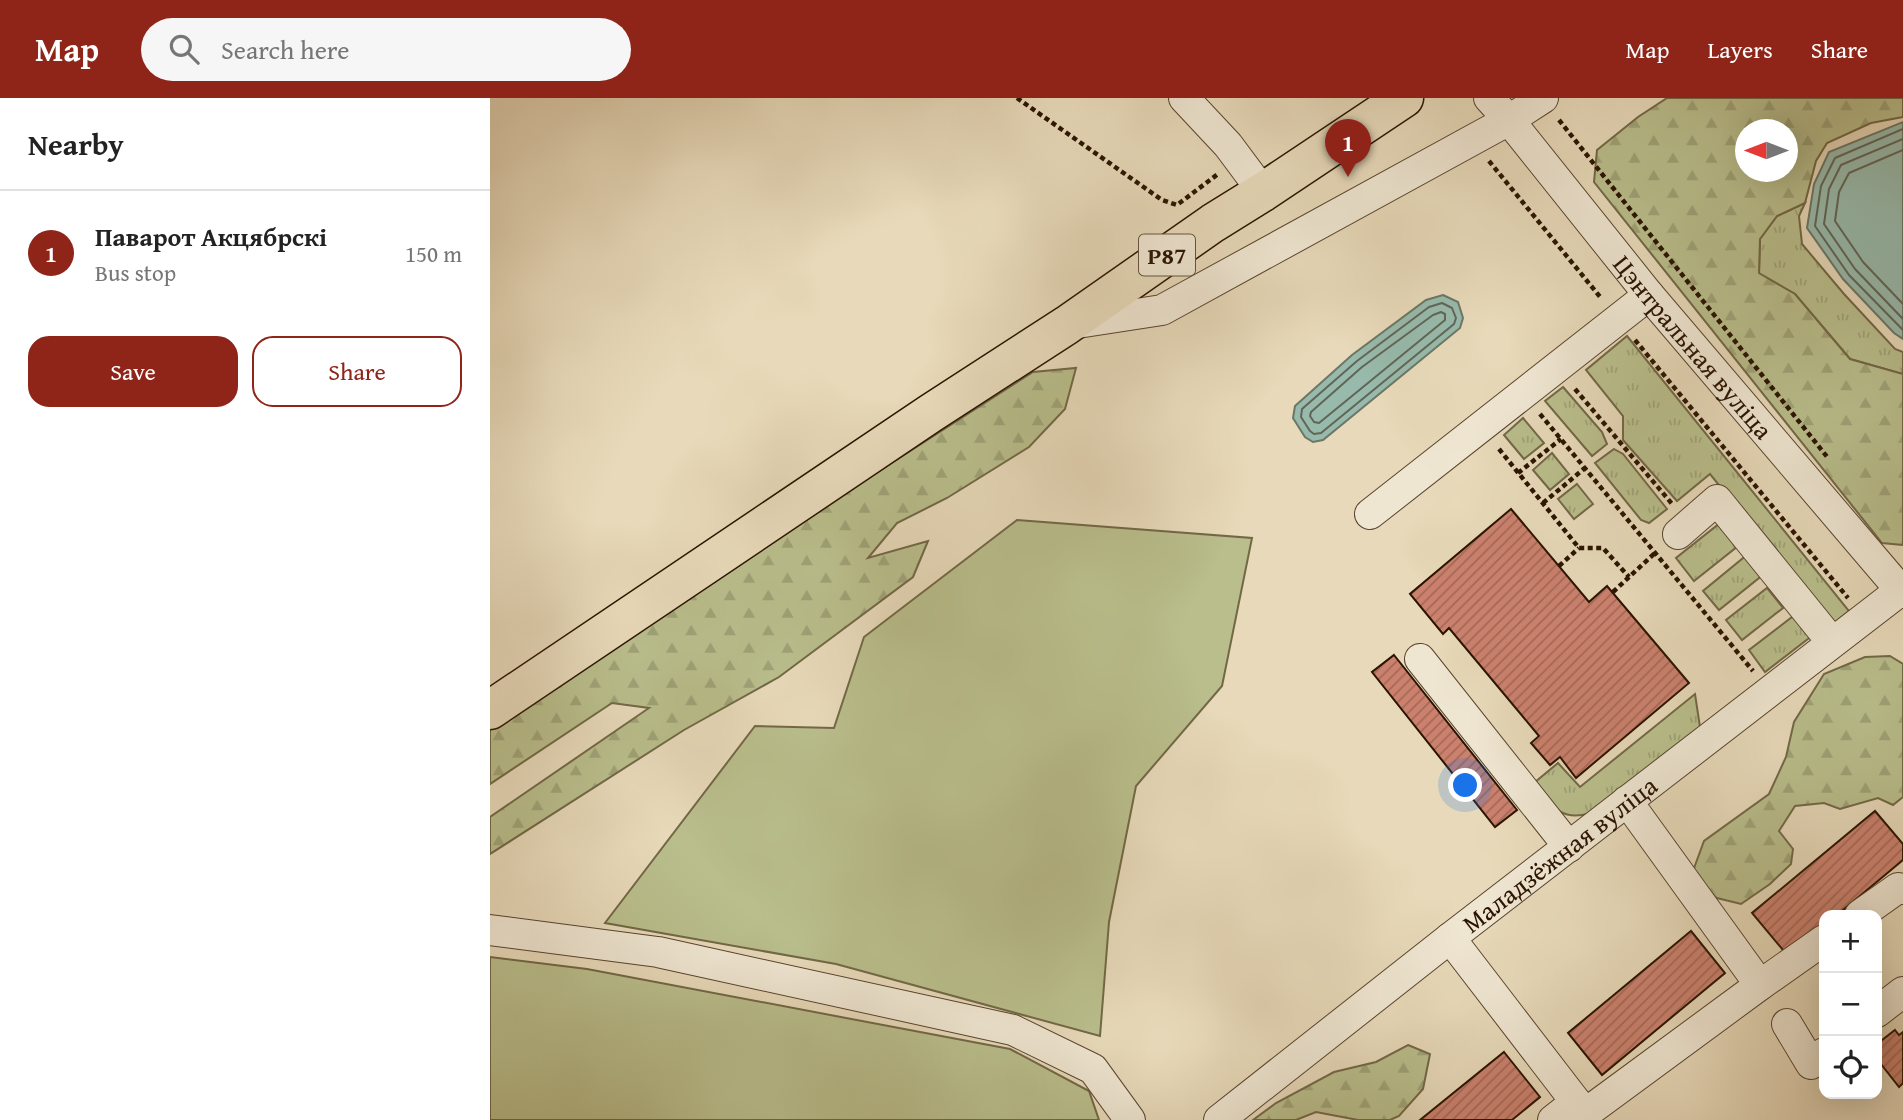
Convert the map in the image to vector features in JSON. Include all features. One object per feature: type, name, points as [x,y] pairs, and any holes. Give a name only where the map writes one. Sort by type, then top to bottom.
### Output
[{"type":"main road","name":"Р87","points":[[490,710],[931,413],[1067,325],[1213,223],[1404,98]]},
{"type":"street","points":[[1184,98],[1228,145],[1263,192]]},
{"type":"street","name":"Цэнтральная вуліца","points":[[1489,98],[1649,295],[1902,592]]},
{"type":"street","points":[[1067,325],[1162,310],[1472,141],[1542,98]]},
{"type":"street","points":[[1370,514],[1649,295]]},
{"type":"street","points":[[1684,529],[1717,500],[1832,642]]},
{"type":"street","name":"Маладзёжная вуліца","points":[[1219,1120],[1832,642],[1902,592]]},
{"type":"street","points":[[1420,659],[1569,847]]},
{"type":"street","points":[[1627,801],[1760,985]]},
{"type":"street","points":[[1867,910],[1898,888],[1903,888]]},
{"type":"street","points":[[490,930],[658,952],[1013,1030],[1093,1069],[1130,1120]]},
{"type":"street","points":[[1450,938],[1574,1115],[1819,944]]},
{"type":"street","points":[[1882,1008],[1903,992]]},
{"type":"street","points":[[1787,1024],[1811,1063],[1819,1057]]},
{"type":"path","points":[[1017,98],[1162,200],[1177,205],[1239,160]]},
{"type":"path","points":[[1542,98],[1834,466]]},
{"type":"path","points":[[1472,141],[1865,617]]},
{"type":"path","points":[[1556,367],[1684,529],[1613,592]]},
{"type":"path","points":[[1523,393],[1769,691]]},
{"type":"path","points":[[1481,426],[1579,548]]},
{"type":"path","points":[[1518,473],[1561,439]]},
{"type":"path","points":[[1543,503],[1585,468]]},
{"type":"path","points":[[1559,566],[1579,548],[1603,548],[1629,577]]},
{"type":"green space","points":[[1667,98],[1903,98],[1903,117],[1871,123],[1827,143],[1816,161],[1805,203],[1777,216],[1760,239],[1759,273],[1795,294],[1850,359],[1903,374],[1903,545],[1882,543],[1594,182],[1597,150]]},
{"type":"green space","points":[[1805,203],[1799,216],[1802,244],[1895,349],[1903,352],[1903,374],[1850,359],[1795,294],[1759,274],[1760,239],[1777,216]]},
{"type":"green space","points":[[1627,336],[1849,611],[1832,625],[1710,474],[1677,501],[1623,440],[1623,416],[1586,370]]},
{"type":"green space","points":[[1076,368],[1065,409],[1029,447],[947,498],[897,523],[868,558],[928,541],[913,577],[779,677],[684,730],[490,854],[490,817],[649,708],[612,703],[490,784],[490,721],[1033,372]]},
{"type":"green space","points":[[1563,387],[1602,432],[1607,444],[1592,456],[1545,401]]},
{"type":"green space","points":[[1523,418],[1544,443],[1524,459],[1504,435]]},
{"type":"green space","points":[[1614,449],[1623,454],[1667,509],[1649,523],[1641,520],[1595,463]]},
{"type":"green space","points":[[1552,453],[1569,474],[1550,490],[1533,470]]},
{"type":"green space","points":[[1577,484],[1593,504],[1574,519],[1558,499]]},
{"type":"green space","points":[[1017,520],[1252,538],[1222,686],[1136,786],[1109,922],[1100,1036],[836,964],[605,923],[755,726],[834,728],[864,637]]},
{"type":"green space","points":[[1720,523],[1738,546],[1694,581],[1676,558]]},
{"type":"green space","points":[[1748,554],[1764,574],[1719,610],[1703,591]]},
{"type":"green space","points":[[1767,588],[1783,608],[1742,640],[1726,620]]},
{"type":"green space","points":[[1796,614],[1813,635],[1765,672],[1749,650]]},
{"type":"green space","points":[[1890,656],[1903,664],[1903,797],[1893,805],[1878,798],[1840,809],[1824,803],[1795,806],[1779,831],[1793,849],[1791,864],[1770,884],[1741,904],[1713,897],[1693,871],[1704,841],[1769,794],[1786,757],[1794,722],[1824,674],[1865,657]]},
{"type":"green space","points":[[1695,694],[1700,727],[1590,813],[1563,813],[1551,804],[1534,783],[1558,763],[1580,787]]},
{"type":"green space","points":[[490,957],[587,969],[1010,1049],[1089,1091],[1099,1120],[490,1120]]},
{"type":"green space","points":[[1408,1045],[1430,1054],[1423,1089],[1399,1116],[1390,1120],[1358,1120],[1316,1112],[1296,1120],[1253,1120],[1276,1103],[1334,1072],[1376,1062]]},
{"type":"water","points":[[1903,122],[1903,339],[1894,333],[1843,279],[1807,228],[1814,184],[1829,152]]},
{"type":"water","points":[[1443,295],[1458,302],[1463,318],[1460,328],[1323,440],[1313,442],[1305,437],[1293,418],[1295,406],[1352,355],[1426,300]]},
{"type":"building","points":[[1511,509],[1589,602],[1607,586],[1689,683],[1576,778],[1560,757],[1550,765],[1531,743],[1539,736],[1449,628],[1443,634],[1410,594]]},
{"type":"building","points":[[1394,655],[1517,810],[1495,827],[1372,672]]},
{"type":"building","points":[[1875,811],[1903,844],[1903,860],[1843,910],[1819,910],[1819,930],[1788,956],[1752,913]]},
{"type":"building","points":[[1691,931],[1725,973],[1602,1075],[1568,1033]]},
{"type":"building","points":[[1895,1030],[1899,1035],[1903,1032],[1903,1083],[1899,1087],[1882,1065],[1882,1040]]},
{"type":"building","points":[[1504,1052],[1540,1097],[1512,1120],[1420,1120]]},
{"type":"place","name":"Паварот Акцябрскі","points":[[1348,177]]}]
